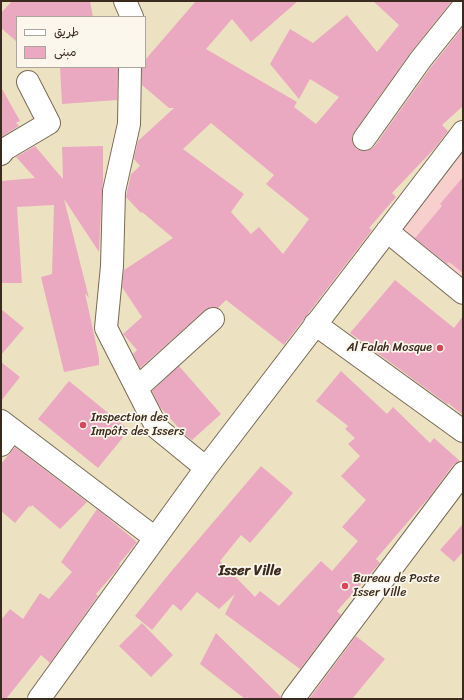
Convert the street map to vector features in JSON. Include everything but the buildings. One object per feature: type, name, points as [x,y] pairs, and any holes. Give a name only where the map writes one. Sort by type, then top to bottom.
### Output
[{"type":"street","points":[[125,1],[132,16]]},
{"type":"street","points":[[364,139],[421,59],[463,7]]},
{"type":"street","points":[[130,68],[129,124],[114,191],[112,266],[106,328],[157,428],[206,468]]},
{"type":"street","points":[[1,154],[6,149],[49,123],[28,82]]},
{"type":"street","points":[[39,699],[206,468],[463,132]]},
{"type":"street","points":[[387,231],[463,292]]},
{"type":"street","points":[[137,388],[213,319]]},
{"type":"street","points":[[315,324],[463,431]]},
{"type":"street","points":[[5,432],[155,538]]},
{"type":"street","points":[[293,699],[463,472]]},
{"type":"shaded area","points":[[463,132],[463,293],[387,231]]},
{"type":"place","name":"Al Falah Mosque","points":[[440,348]]},
{"type":"place","name":"Inspection des Impôts des Issers","points":[[83,425]]},
{"type":"place","name":"Bureau de Poste Isser Ville","points":[[345,586]]},
{"type":"district","name":"Isser Ville","points":[[250,571]]}]
